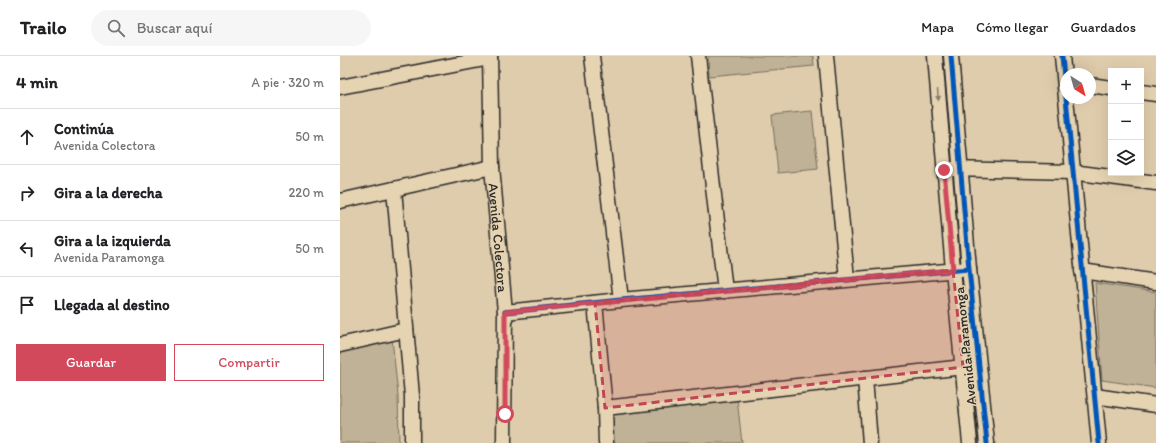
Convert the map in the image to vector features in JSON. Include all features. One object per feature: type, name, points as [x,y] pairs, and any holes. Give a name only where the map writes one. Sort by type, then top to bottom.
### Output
[{"type":"street","points":[[592,56],[621,300]]},
{"type":"street","points":[[698,56],[725,291]]},
{"type":"street","points":[[826,56],[847,279]]},
{"type":"street","name":"Avenida Paramonga","points":[[934,56],[970,443]]},
{"type":"street","name":"Avenida Paramonga","points":[[951,56],[969,269],[987,443]]},
{"type":"street","points":[[1062,56],[1063,68]]},
{"type":"street","points":[[340,87],[490,57]]},
{"type":"street","name":"Avenida Colectora","points":[[490,57],[492,167],[505,312],[504,443]]},
{"type":"street","points":[[1096,86],[1108,88]]},
{"type":"street","points":[[1144,92],[1156,94]]},
{"type":"street","points":[[1067,104],[1099,443]]},
{"type":"street","points":[[340,201],[492,167]]},
{"type":"street","points":[[944,170],[960,169],[1072,172],[1156,183]]},
{"type":"street","points":[[394,189],[412,396],[412,443]]},
{"type":"street","points":[[505,312],[847,279],[969,269]]},
{"type":"street","points":[[1082,271],[1156,282]]},
{"type":"street","points":[[595,303],[605,408],[606,443]]},
{"type":"street","points":[[340,345],[406,330]]},
{"type":"street","points":[[605,408],[979,365]]},
{"type":"street","points":[[865,378],[870,443]]},
{"type":"street","points":[[1095,396],[1156,405]]},
{"type":"highlighted area","points":[[953,270],[963,367],[605,408],[595,303]]},
{"type":"shaded area","points":[[708,56],[813,56],[814,66],[709,76]]},
{"type":"shaded area","points":[[812,111],[818,169],[778,173],[772,115]]},
{"type":"shaded area","points":[[1095,283],[1156,292],[1156,388],[1102,380]]},
{"type":"shaded area","points":[[391,329],[398,395],[399,443],[340,443],[340,338]]},
{"type":"shaded area","points":[[737,398],[742,443],[611,443],[610,414]]},
{"type":"cycle path","points":[[951,56],[969,269],[987,443]]},
{"type":"cycle path","points":[[1062,56],[1099,443]]},
{"type":"cycle path","points":[[505,312],[621,300],[969,269]]},
{"type":"route","points":[[505,414],[505,312],[953,270],[944,170]]}]
